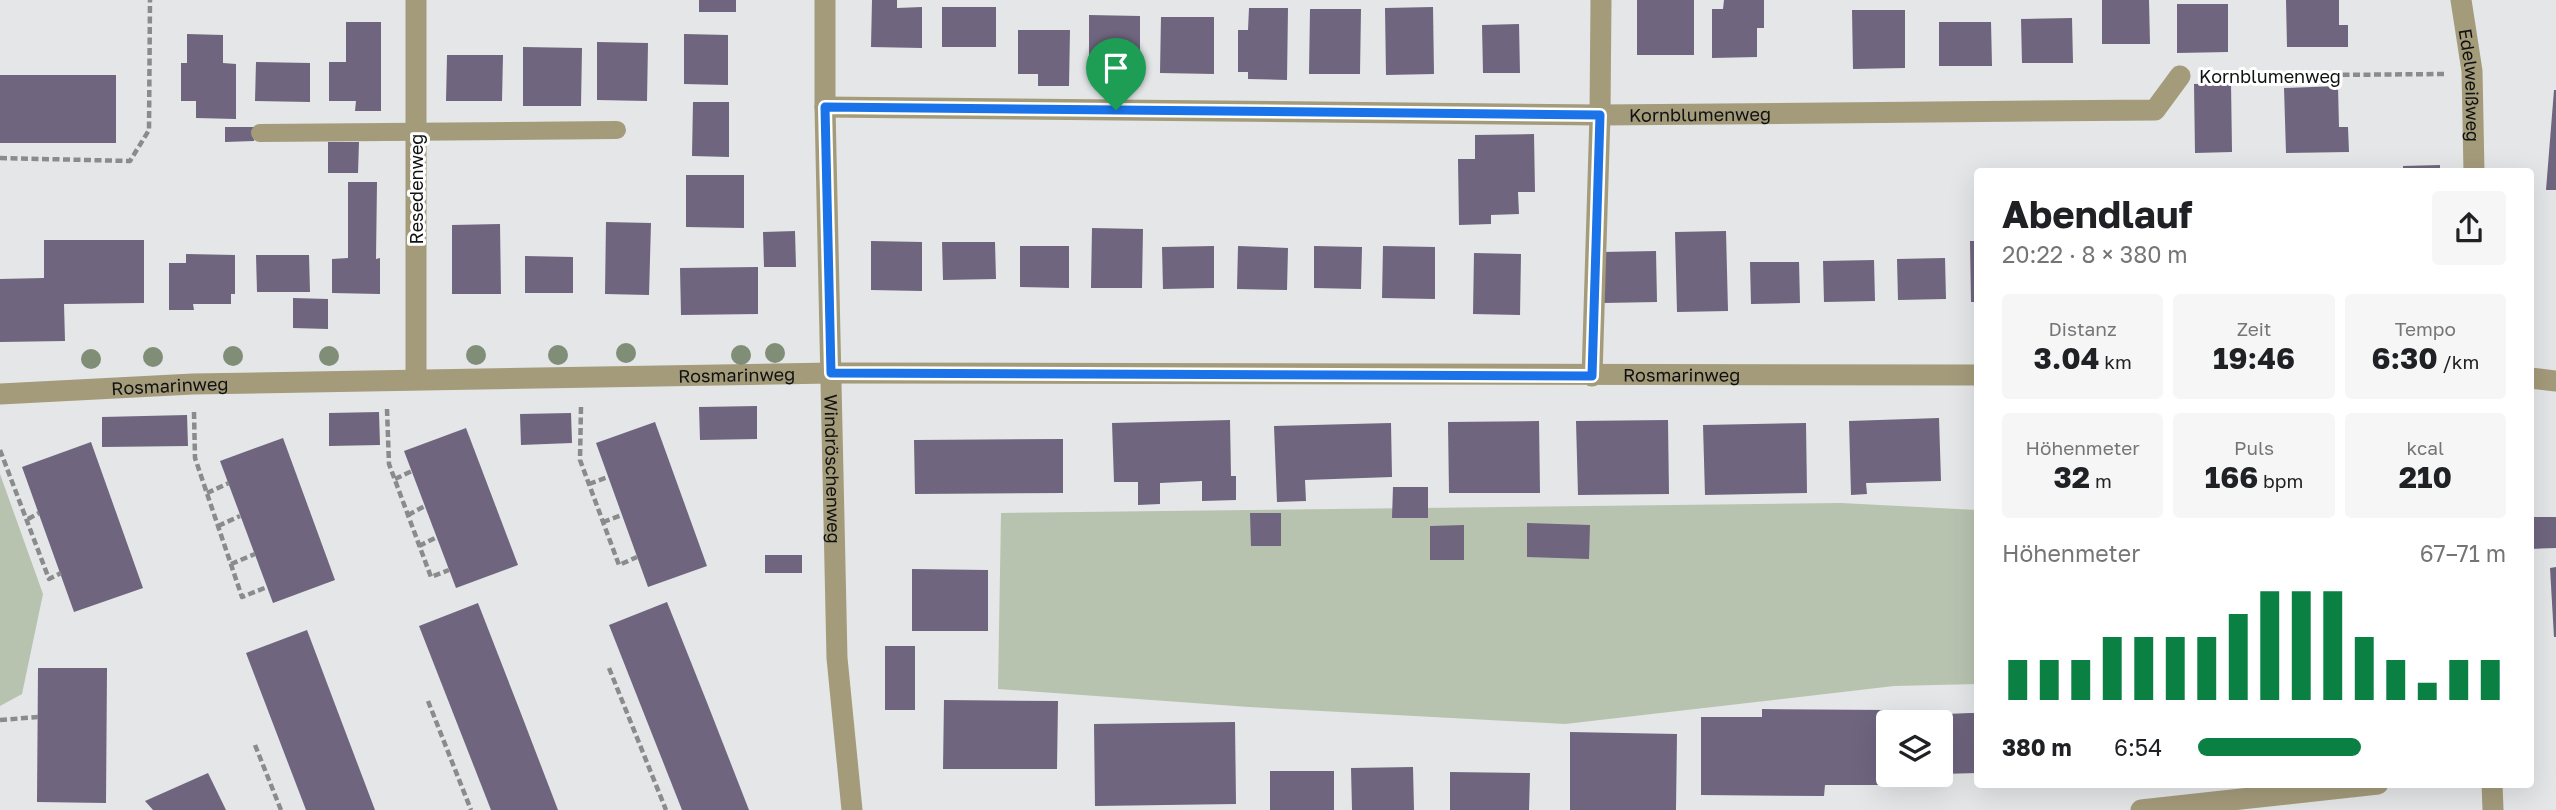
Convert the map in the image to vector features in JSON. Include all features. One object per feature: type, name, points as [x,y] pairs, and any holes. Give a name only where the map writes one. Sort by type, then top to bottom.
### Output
[{"type":"street","name":"Resedenweg","points":[[416,0],[416,378]]},
{"type":"street","name":"Windröschenweg","points":[[825,0],[837,658],[852,810]]},
{"type":"street","points":[[1592,376],[1601,0]]},
{"type":"street","name":"Edelweißweg","points":[[2460,0],[2472,71],[2474,168]]},
{"type":"street","name":"Kornblumenweg","points":[[825,107],[1600,115],[2155,110],[2180,76]]},
{"type":"street","name":"Rosmarinweg","points":[[0,394],[193,384],[416,378],[831,373],[1974,375]]},
{"type":"street","points":[[2534,378],[2556,381]]},
{"type":"street","points":[[2141,810],[2342,788]]},
{"type":"street","points":[[2492,788],[2493,810]]},
{"type":"lane","points":[[260,133],[617,130]]},
{"type":"path","points":[[0,158],[130,161],[149,130],[150,0]]},
{"type":"path","name":"Kornblumenweg","points":[[2180,76],[2434,75],[2472,71]]},
{"type":"path","points":[[580,376],[580,460],[619,565],[637,557]]},
{"type":"path","points":[[386,379],[389,464],[431,577],[449,570]]},
{"type":"path","points":[[193,384],[195,458],[242,597],[267,587]]},
{"type":"path","points":[[0,450],[49,579],[61,573]]},
{"type":"path","points":[[395,479],[412,471]]},
{"type":"path","points":[[589,484],[608,477]]},
{"type":"path","points":[[207,493],[229,483]]},
{"type":"path","points":[[408,515],[425,506]]},
{"type":"path","points":[[28,519],[39,513]]},
{"type":"path","points":[[603,522],[622,515]]},
{"type":"path","points":[[218,526],[240,516]]},
{"type":"path","points":[[419,546],[437,537]]},
{"type":"path","points":[[231,564],[254,554]]},
{"type":"path","points":[[609,668],[666,810]]},
{"type":"path","points":[[428,701],[471,810]]},
{"type":"path","points":[[0,720],[38,717]]},
{"type":"path","points":[[256,745],[281,810]]},
{"type":"green space","points":[[0,474],[43,594],[22,694],[0,706]]},
{"type":"green space","points":[[1841,503],[1974,510],[1974,684],[1894,686],[1565,724],[1249,707],[998,689],[1001,513]]},
{"type":"building","points":[[699,0],[736,0],[736,12],[699,12]]},
{"type":"building","points":[[872,0],[897,0],[897,8],[922,7],[922,48],[871,47]]},
{"type":"building","points":[[1637,0],[1694,0],[1694,55],[1637,55]]},
{"type":"building","points":[[1724,0],[1764,0],[1764,28],[1757,28],[1757,57],[1712,58],[1712,9],[1723,9]]},
{"type":"building","points":[[2102,0],[2149,0],[2150,44],[2102,44]]},
{"type":"building","points":[[2286,0],[2339,0],[2339,25],[2348,25],[2348,47],[2287,47]]},
{"type":"building","points":[[2177,4],[2228,4],[2228,52],[2177,53]]},
{"type":"building","points":[[942,7],[996,7],[996,47],[942,47]]},
{"type":"building","points":[[1433,7],[1434,74],[1386,75],[1385,8]]},
{"type":"building","points":[[1249,8],[1288,8],[1287,80],[1248,79],[1248,72],[1238,72],[1238,30],[1248,30]]},
{"type":"building","points":[[1310,9],[1361,9],[1360,74],[1309,74]]},
{"type":"building","points":[[1852,10],[1905,10],[1905,68],[1853,69]]},
{"type":"building","points":[[1089,15],[1140,16],[1140,79],[1089,79]]},
{"type":"building","points":[[1161,17],[1214,17],[1214,74],[1160,73]]},
{"type":"building","points":[[2072,18],[2073,63],[2022,63],[2021,19]]},
{"type":"building","points":[[346,22],[381,22],[381,111],[355,111],[356,101],[329,101],[329,62],[346,62]]},
{"type":"building","points":[[1939,22],[1991,22],[1992,66],[1939,66]]},
{"type":"building","points":[[1519,24],[1520,73],[1483,73],[1482,25]]},
{"type":"building","points":[[1018,30],[1070,30],[1069,86],[1038,86],[1038,74],[1018,74]]},
{"type":"building","points":[[187,34],[223,35],[223,63],[236,64],[236,119],[196,118],[196,101],[181,101],[181,63],[187,63]]},
{"type":"building","points":[[684,34],[728,35],[728,85],[684,84]]},
{"type":"building","points":[[597,42],[648,43],[647,101],[597,100]]},
{"type":"building","points":[[523,47],[582,48],[581,106],[523,106]]},
{"type":"building","points":[[447,55],[503,55],[502,101],[446,101]]},
{"type":"building","points":[[256,62],[310,63],[310,102],[255,101]]},
{"type":"building","points":[[0,75],[116,75],[116,143],[0,143]]},
{"type":"building","points":[[2231,83],[2232,152],[2195,153],[2194,84]]},
{"type":"building","points":[[2338,86],[2339,127],[2348,127],[2349,152],[2286,153],[2284,88]]},
{"type":"building","points":[[2554,90],[2556,190],[2546,190]]},
{"type":"building","points":[[693,102],[729,102],[729,157],[692,156]]},
{"type":"building","points":[[225,127],[254,127],[254,141],[225,142]]},
{"type":"building","points":[[1534,134],[1535,192],[1518,192],[1519,214],[1491,215],[1491,224],[1459,225],[1458,159],[1475,159],[1475,135]]},
{"type":"building","points":[[328,142],[359,142],[358,173],[328,173]]},
{"type":"building","points":[[2440,165],[2440,168],[2403,168]]},
{"type":"building","points":[[686,175],[744,175],[744,228],[686,227]]},
{"type":"building","points":[[348,182],[377,182],[376,259],[380,258],[380,294],[332,293],[332,259],[348,258]]},
{"type":"building","points":[[606,222],[651,223],[649,295],[605,294]]},
{"type":"building","points":[[500,224],[501,294],[452,294],[452,225]]},
{"type":"building","points":[[1092,228],[1143,229],[1142,288],[1091,288]]},
{"type":"building","points":[[795,231],[796,267],[764,267],[763,232]]},
{"type":"building","points":[[1726,231],[1728,311],[1677,312],[1675,232]]},
{"type":"building","points":[[44,240],[144,240],[144,303],[64,304],[65,341],[0,342],[0,279],[44,278]]},
{"type":"building","points":[[871,241],[922,242],[922,291],[871,290]]},
{"type":"building","points":[[1970,241],[1974,241],[1974,302],[1971,302]]},
{"type":"building","points":[[942,242],[995,242],[996,279],[943,280]]},
{"type":"building","points":[[1020,246],[1069,246],[1069,288],[1020,287]]},
{"type":"building","points":[[1214,246],[1214,288],[1163,289],[1162,247]]},
{"type":"building","points":[[1238,246],[1288,248],[1287,290],[1237,289]]},
{"type":"building","points":[[1314,246],[1362,247],[1361,289],[1314,288]]},
{"type":"building","points":[[1383,246],[1435,247],[1435,299],[1382,298]]},
{"type":"building","points":[[1656,251],[1657,302],[1603,303],[1602,252]]},
{"type":"building","points":[[1474,253],[1521,254],[1520,315],[1473,314]]},
{"type":"building","points":[[186,254],[235,255],[235,294],[231,294],[231,304],[193,304],[194,310],[169,310],[169,263],[186,263]]},
{"type":"building","points":[[256,255],[309,255],[310,292],[257,292]]},
{"type":"building","points":[[525,256],[573,257],[573,293],[525,293]]},
{"type":"building","points":[[1945,258],[1946,299],[1898,300],[1897,259]]},
{"type":"building","points":[[1874,260],[1875,301],[1824,302],[1823,261]]},
{"type":"building","points":[[1750,262],[1799,262],[1800,303],[1751,304]]},
{"type":"building","points":[[758,267],[758,314],[681,315],[680,268]]},
{"type":"building","points":[[293,298],[328,299],[328,329],[293,328]]},
{"type":"building","points":[[757,406],[757,439],[700,440],[699,407]]},
{"type":"building","points":[[379,412],[380,445],[329,446],[329,413]]},
{"type":"building","points":[[571,413],[572,443],[521,445],[520,414]]},
{"type":"building","points":[[187,415],[188,446],[102,447],[102,417]]},
{"type":"building","points":[[1939,418],[1941,481],[1866,483],[1867,494],[1851,495],[1849,421]]},
{"type":"building","points":[[1230,420],[1231,476],[1236,476],[1236,500],[1202,501],[1202,481],[1160,483],[1160,504],[1138,505],[1138,482],[1114,482],[1112,423]]},
{"type":"building","points":[[1668,420],[1669,494],[1578,495],[1576,421]]},
{"type":"building","points":[[1539,421],[1540,493],[1449,493],[1448,422]]},
{"type":"building","points":[[655,422],[707,566],[648,587],[596,443]]},
{"type":"building","points":[[1391,423],[1392,477],[1305,480],[1306,501],[1277,502],[1274,426]]},
{"type":"building","points":[[1806,423],[1807,493],[1705,495],[1703,425]]},
{"type":"building","points":[[466,428],[518,565],[456,588],[404,451]]},
{"type":"building","points":[[283,438],[335,580],[273,603],[220,461]]},
{"type":"building","points":[[1063,439],[1063,493],[915,494],[914,440]]},
{"type":"building","points":[[91,442],[143,588],[74,612],[22,467]]},
{"type":"building","points":[[1393,487],[1428,487],[1428,518],[1392,518]]},
{"type":"building","points":[[1250,513],[1281,513],[1281,546],[1251,546]]},
{"type":"building","points":[[2534,517],[2556,517],[2556,548],[2534,549]]},
{"type":"building","points":[[1527,523],[1590,525],[1589,559],[1527,557]]},
{"type":"building","points":[[1464,525],[1464,560],[1430,560],[1430,526]]},
{"type":"building","points":[[765,555],[802,555],[802,573],[765,573]]},
{"type":"building","points":[[2556,567],[2556,637],[2554,637],[2550,568]]},
{"type":"building","points":[[912,569],[988,570],[988,631],[912,631]]},
{"type":"building","points":[[667,602],[749,810],[682,810],[609,625]]},
{"type":"building","points":[[478,603],[558,810],[491,810],[419,626]]},
{"type":"building","points":[[307,630],[375,810],[306,810],[246,653]]},
{"type":"building","points":[[885,646],[915,646],[915,710],[885,710]]},
{"type":"building","points":[[38,668],[107,668],[106,803],[37,802]]},
{"type":"building","points":[[944,700],[1058,701],[1057,769],[943,769]]},
{"type":"building","points":[[1762,709],[1888,710],[1876,710],[1876,785],[1825,785],[1824,796],[1701,795],[1701,717],[1762,717]]},
{"type":"building","points":[[1974,713],[1974,773],[1953,774],[1953,714]]},
{"type":"building","points":[[1235,722],[1236,804],[1095,806],[1094,724]]},
{"type":"building","points":[[1570,732],[1677,734],[1676,810],[1570,810]]},
{"type":"building","points":[[1413,767],[1414,810],[1352,810],[1351,768]]},
{"type":"building","points":[[1270,771],[1334,771],[1334,810],[1270,810]]},
{"type":"building","points":[[1450,772],[1530,773],[1529,810],[1450,810]]},
{"type":"building","points":[[208,773],[226,810],[153,810],[145,801]]},
{"type":"route","points":[[825,107],[1116,110],[1600,115],[1592,376],[831,373],[825,107]]}]
